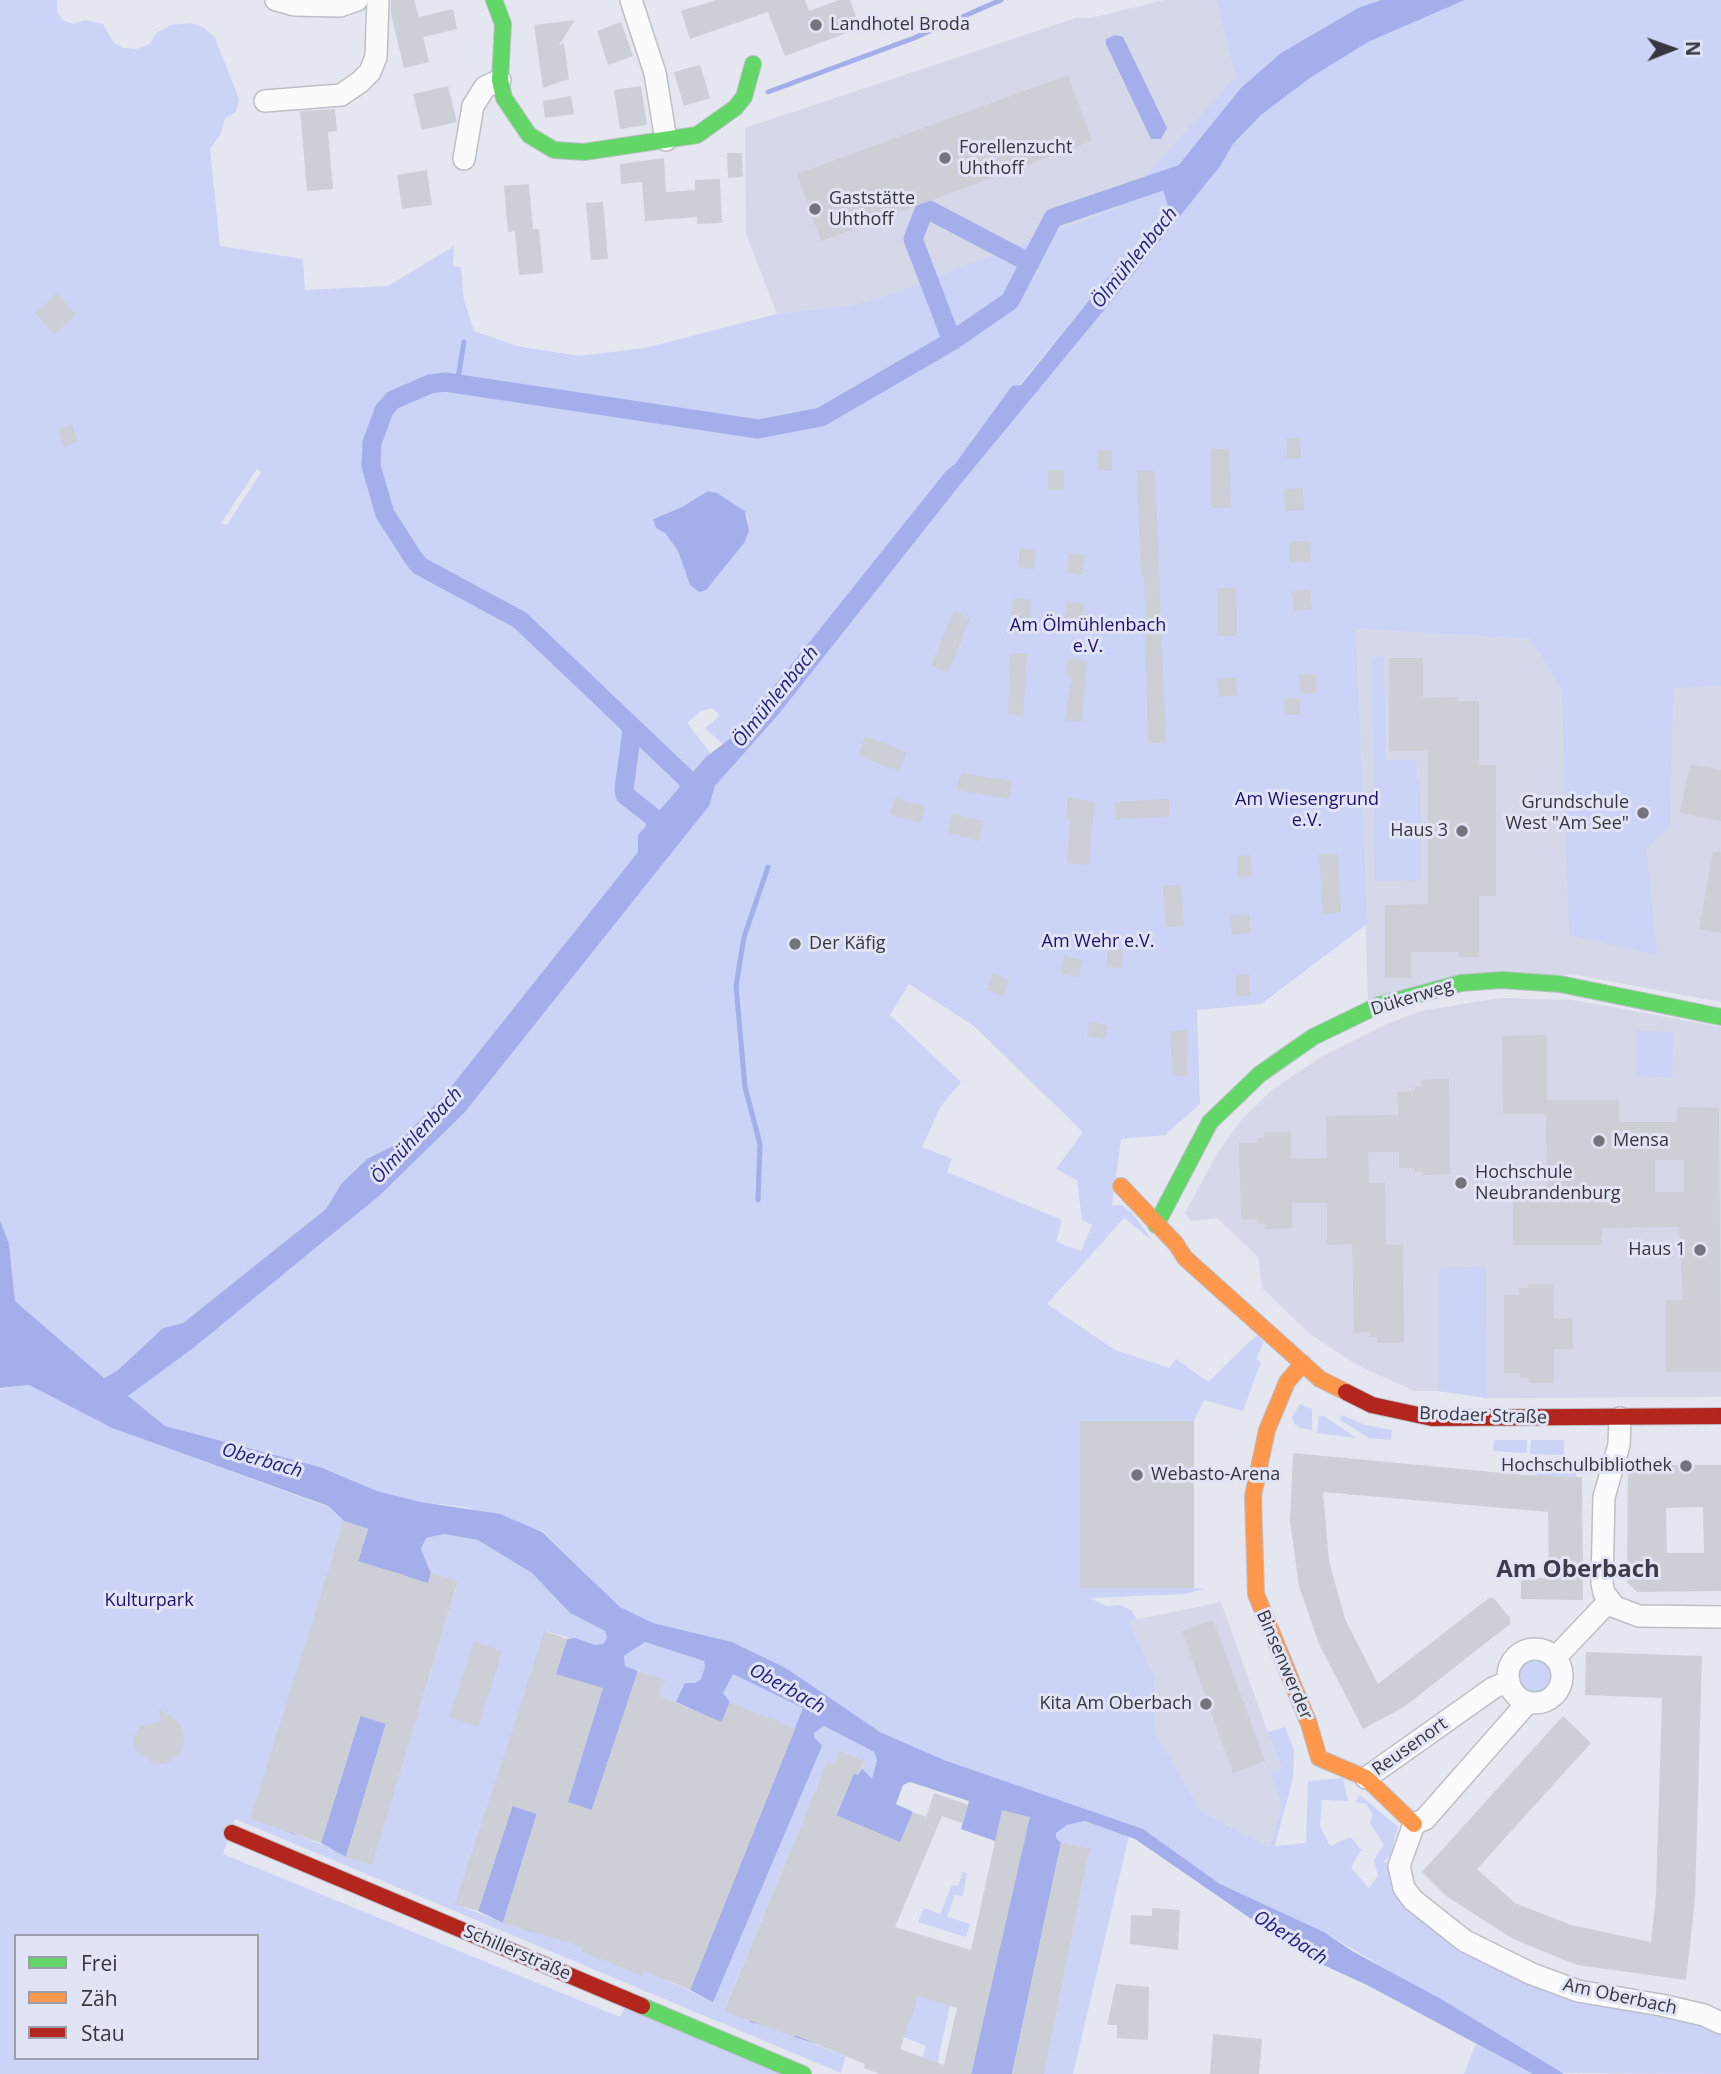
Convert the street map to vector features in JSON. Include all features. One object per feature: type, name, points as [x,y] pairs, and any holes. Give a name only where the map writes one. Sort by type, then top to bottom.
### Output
[{"type":"street","points":[[276,0],[295,5],[340,6],[357,0]]},
{"type":"street","points":[[265,101],[341,95],[360,82],[370,72],[376,58],[378,0]]},
{"type":"street","points":[[495,0],[504,37],[500,80],[504,98],[519,124],[529,135],[554,150],[584,152],[697,135],[735,108],[747,89],[753,64]]},
{"type":"street","points":[[631,0],[655,74],[666,140]]},
{"type":"street","points":[[464,159],[473,106],[485,86],[500,80]]},
{"type":"street","name":"Dükerweg","points":[[1157,1225],[1210,1122],[1260,1074],[1281,1059],[1313,1037],[1379,1005],[1461,983],[1502,980],[1569,985],[1721,1017]]},
{"type":"street","name":"Brodaer Straße","points":[[1121,1186],[1176,1244],[1185,1258],[1303,1363],[1336,1389],[1372,1405],[1432,1418],[1721,1416]]},
{"type":"street","name":"Binsenwerder","points":[[1303,1363],[1287,1382],[1267,1430],[1253,1496],[1252,1541],[1256,1594],[1261,1612],[1309,1724],[1319,1758],[1366,1778]]},
{"type":"street","points":[[1620,1418],[1619,1445],[1602,1510],[1602,1583],[1609,1601],[1624,1613],[1639,1616],[1721,1617]]},
{"type":"street","points":[[1555,1658],[1609,1601]]},
{"type":"street","points":[[1540,1649],[1555,1658],[1562,1673],[1559,1690],[1545,1701],[1528,1702],[1516,1694],[1509,1681],[1511,1664],[1523,1652],[1540,1649]]},
{"type":"street","name":"Reusenort","points":[[1414,1824],[1366,1778],[1493,1688],[1509,1681]]},
{"type":"street","points":[[1414,1824],[1425,1819],[1528,1702]]},
{"type":"street","name":"Am Oberbach","points":[[1414,1824],[1399,1866],[1404,1888],[1413,1899],[1465,1941],[1531,1974],[1578,1991],[1661,2005],[1704,2015],[1721,2023]]},
{"type":"street","name":"Schillerstraße","points":[[232,1833],[803,2074]]},
{"type":"shaded area","points":[[1165,0],[1216,0],[1237,77],[1116,208],[884,297],[855,305],[777,314],[746,234],[745,128],[1076,18],[1091,18]]},
{"type":"shaded area","points":[[1356,629],[1530,639],[1562,690],[1721,686],[1721,1002],[1571,974],[1368,1002]]},
{"type":"shaded area","name":"Hochschule Neubrandenburg","points":[[1500,998],[1573,1000],[1721,1027],[1721,1397],[1487,1398],[1439,1391],[1414,1391],[1357,1365],[1310,1334],[1262,1288],[1258,1257],[1217,1218],[1191,1221],[1185,1213],[1218,1152],[1242,1119],[1272,1090],[1321,1057],[1387,1024],[1420,1011]]},
{"type":"shaded area","name":"Kita Am Oberbach","points":[[1221,1602],[1281,1769],[1270,1773],[1282,1805],[1270,1847],[1202,1812],[1156,1735],[1154,1676],[1129,1621]]},
{"type":"green space","points":[[0,0],[57,0],[57,10],[62,20],[73,24],[85,20],[103,24],[114,43],[123,48],[137,49],[150,44],[156,33],[171,25],[190,23],[203,27],[215,38],[239,99],[236,112],[225,118],[221,133],[210,149],[220,246],[303,259],[305,290],[388,286],[454,246],[453,266],[461,267],[464,300],[474,331],[517,346],[579,356],[645,348],[777,314],[854,305],[884,297],[1116,208],[1236,77],[1216,0],[1381,0],[1358,8],[1281,53],[1163,190],[1169,210],[1103,283],[955,464],[946,471],[725,746],[705,728],[720,716],[713,708],[701,711],[687,723],[711,754],[638,835],[638,852],[446,1093],[397,1144],[367,1159],[341,1184],[326,1209],[183,1323],[163,1328],[117,1371],[104,1378],[15,1301],[9,1244],[0,1220]],"holes":[[[257,469],[261,472],[227,525],[221,523]],[[709,491],[717,493],[745,511],[749,520],[690,585],[678,551],[653,518],[682,507]]]},
{"type":"green space","points":[[1465,0],[1721,0],[1721,686],[1673,688],[1670,827],[1646,848],[1657,955],[1569,935],[1562,690],[1530,639],[1356,629],[1367,924],[1261,1004],[1197,1010],[1200,1104],[1165,1135],[1121,1139],[1112,1206],[1121,1205],[1131,1212],[1153,1241],[1124,1218],[1047,1304],[1115,1350],[1169,1368],[1176,1359],[1208,1382],[1257,1335],[1264,1342],[1256,1359],[1261,1362],[1243,1411],[1204,1400],[1194,1421],[1194,1588],[1204,1589],[1185,1594],[1090,1598],[1107,1606],[1121,1605],[1131,1610],[1137,1619],[1129,1621],[1154,1676],[1156,1735],[1202,1812],[1270,1847],[1282,1805],[1270,1773],[1281,1768],[1268,1732],[1285,1727],[1294,1750],[1293,1778],[1275,1846],[1306,1843],[1308,1781],[1343,1778],[1348,1801],[1322,1800],[1320,1826],[1330,1846],[1351,1837],[1361,1850],[1351,1868],[1369,1888],[1378,1876],[1374,1860],[1384,1845],[1370,1823],[1373,1814],[1366,1804],[1355,1802],[1360,1795],[1398,1827],[1390,1856],[1383,1862],[1399,1866],[1404,1888],[1531,1974],[1721,2023],[1721,2074],[1561,2073],[1324,1932],[1220,1884],[1143,1829],[944,1760],[880,1732],[786,1668],[732,1642],[653,1623],[620,1607],[542,1531],[466,1507],[421,1502],[377,1491],[320,1467],[165,1426],[127,1396],[192,1349],[465,1112],[709,806],[715,786],[778,715],[959,486],[1221,165],[1233,144],[1261,115],[1310,78],[1368,42]],"holes":[[[909,984],[974,1026],[1083,1132],[1056,1169],[1077,1180],[1082,1220],[1092,1225],[1081,1251],[1056,1242],[1062,1220],[947,1172],[952,1159],[922,1147],[941,1106],[961,1082],[890,1015]]]},
{"type":"green space","points":[[1372,657],[1384,657],[1385,760],[1416,760],[1417,778],[1420,778],[1422,880],[1375,881]]},
{"type":"green space","points":[[1637,1031],[1673,1032],[1672,1077],[1636,1076]]},
{"type":"green space","points":[[1486,1267],[1487,1398],[1439,1391],[1439,1268]]},
{"type":"green space","name":"Kulturpark","points":[[29,1385],[112,1428],[328,1507],[344,1521],[274,1826],[372,1864],[458,1582],[431,1573],[421,1549],[426,1538],[444,1534],[478,1540],[532,1573],[570,1613],[605,1631],[607,1638],[603,1644],[595,1645],[546,1631],[456,1904],[503,1923],[577,1944],[664,1680],[625,1666],[624,1656],[645,1642],[704,1661],[706,1667],[701,1679],[676,1702],[681,1705],[581,1950],[642,1976],[752,1711],[730,1702],[723,1693],[732,1673],[803,1708],[795,1729],[772,1720],[667,1981],[712,2001],[814,1733],[824,1726],[874,1752],[877,1760],[872,1780],[862,1768],[864,1761],[841,1750],[834,1765],[827,1762],[724,2010],[846,2056],[841,2073],[235,1819],[223,1854],[620,2017],[626,2004],[788,2074],[0,2074],[0,1389]]},
{"type":"green space","points":[[1300,1404],[1312,1409],[1312,1430],[1299,1428],[1294,1423],[1292,1417]]},
{"type":"green space","points":[[1342,1415],[1365,1425],[1392,1430],[1391,1440],[1369,1438],[1340,1420]]},
{"type":"green space","points":[[1319,1416],[1324,1416],[1356,1438],[1317,1433]]},
{"type":"green space","points":[[1494,1440],[1527,1440],[1527,1451],[1493,1451]]},
{"type":"green space","points":[[1531,1440],[1564,1440],[1564,1455],[1530,1454]]},
{"type":"green space","points":[[1532,1463],[1569,1463],[1582,1473],[1576,1473],[1576,1477],[1538,1476],[1531,1468]]},
{"type":"green space","points":[[1535,1656],[1543,1657],[1549,1662],[1554,1668],[1554,1684],[1549,1690],[1543,1695],[1535,1696],[1527,1695],[1521,1690],[1516,1684],[1515,1676],[1516,1668],[1521,1662],[1527,1657]]},
{"type":"green space","points":[[1085,1821],[1129,1836],[1073,2074],[1044,2074],[1090,1848],[1061,1843],[1056,1838],[1056,1833],[1067,1825]]},
{"type":"green space","points":[[963,1872],[967,1873],[963,1896],[955,1895],[947,1917],[970,1924],[966,1937],[918,1922],[924,1908],[940,1914],[952,1885],[958,1886]]},
{"type":"green space","points":[[884,1983],[951,2000],[935,2074],[917,2074],[926,2046],[904,2037]]},
{"type":"green space","points":[[1476,2044],[1533,2074],[1464,2074]]},
{"type":"water","points":[[1381,0],[1465,0],[1368,42],[1310,78],[1261,115],[1233,144],[1221,165],[959,486],[778,715],[715,786],[709,806],[465,1112],[380,1195],[192,1349],[128,1396],[165,1426],[320,1467],[377,1491],[421,1502],[500,1514],[542,1532],[620,1607],[653,1623],[732,1642],[786,1668],[880,1732],[944,1760],[1143,1829],[1220,1884],[1324,1932],[1564,2074],[1533,2074],[1367,1985],[1308,1958],[1135,1839],[1085,1821],[1067,1825],[1056,1833],[1056,1838],[1061,1843],[1012,2074],[971,2074],[1029,1817],[995,1841],[961,1829],[969,1801],[910,1782],[903,1785],[896,1804],[913,1812],[817,2044],[794,2037],[879,1834],[771,2027],[750,2022],[854,1773],[858,1775],[862,1768],[872,1779],[877,1760],[874,1752],[824,1726],[814,1733],[822,1746],[713,2002],[690,1990],[803,1708],[733,1674],[723,1693],[730,1702],[620,1967],[601,1958],[700,1713],[676,1702],[685,1683],[696,1683],[701,1679],[705,1667],[704,1661],[645,1642],[624,1656],[625,1666],[638,1671],[550,1936],[528,1931],[602,1689],[578,1681],[503,1923],[478,1911],[567,1639],[575,1638],[595,1645],[603,1644],[607,1638],[605,1631],[570,1613],[532,1573],[478,1540],[444,1534],[426,1538],[421,1549],[431,1573],[346,1857],[321,1843],[404,1575],[378,1568],[295,1835],[274,1826],[368,1529],[344,1521],[328,1506],[112,1428],[29,1385],[0,1388],[0,1220],[9,1244],[15,1301],[104,1378],[117,1371],[163,1328],[183,1323],[326,1209],[341,1184],[367,1159],[397,1144],[446,1093],[638,852],[638,835],[706,757],[735,735],[946,471],[955,464],[1012,386],[1021,385],[1103,283],[1169,210],[1163,190],[1169,177],[1241,88],[1281,53],[1358,8]]},
{"type":"water","points":[[1115,35],[1123,37],[1167,128],[1161,139],[1151,139],[1106,44],[1106,39]]},
{"type":"water","points":[[708,491],[717,493],[745,511],[749,531],[744,543],[706,590],[699,592],[690,585],[678,551],[665,533],[656,528],[653,519],[682,507]]},
{"type":"building","points":[[391,0],[414,0],[419,17],[453,9],[457,29],[423,37],[429,62],[404,68],[391,14]]},
{"type":"building","name":"Landhotel Broda","points":[[716,0],[805,0],[809,11],[839,0],[850,0],[860,28],[785,56],[768,12],[690,39],[681,11]]},
{"type":"building","points":[[575,20],[559,45],[564,43],[569,79],[543,88],[534,25]]},
{"type":"building","points":[[621,22],[633,56],[608,65],[597,31]]},
{"type":"building","points":[[700,65],[710,98],[684,106],[674,72]]},
{"type":"building","name":"Forellenzucht Uhthoff","points":[[1068,75],[1092,141],[821,241],[797,174]]},
{"type":"building","points":[[448,86],[457,122],[422,130],[413,94]]},
{"type":"building","points":[[641,86],[647,125],[620,129],[614,90]]},
{"type":"building","points":[[571,96],[574,114],[545,118],[543,101]]},
{"type":"building","points":[[335,109],[337,131],[328,132],[333,189],[307,191],[300,111]]},
{"type":"building","points":[[727,153],[742,153],[743,177],[728,178]]},
{"type":"building","points":[[664,158],[666,192],[695,190],[695,180],[720,179],[722,223],[697,224],[697,217],[645,221],[642,182],[621,184],[620,164]]},
{"type":"building","points":[[427,170],[432,205],[402,209],[397,175]]},
{"type":"building","points":[[529,184],[533,229],[539,229],[543,273],[519,275],[515,231],[508,232],[504,186]]},
{"type":"building","points":[[603,202],[608,259],[591,260],[586,203]]},
{"type":"building","points":[[57,293],[76,315],[54,335],[35,313]]},
{"type":"building","points":[[71,424],[78,441],[64,447],[58,430]]},
{"type":"building","points":[[1300,438],[1301,458],[1287,459],[1286,439]]},
{"type":"building","points":[[1211,449],[1229,449],[1231,508],[1211,508]]},
{"type":"building","points":[[1098,450],[1112,450],[1112,471],[1097,470]]},
{"type":"building","points":[[1048,470],[1064,470],[1064,490],[1048,490]]},
{"type":"building","points":[[1137,471],[1155,471],[1166,743],[1148,743],[1144,575],[1141,575]]},
{"type":"building","points":[[1303,488],[1304,510],[1285,511],[1284,489]]},
{"type":"building","points":[[1310,541],[1311,562],[1290,562],[1290,542]]},
{"type":"building","points":[[1020,548],[1036,550],[1034,569],[1018,567]]},
{"type":"building","points":[[1069,553],[1085,555],[1082,575],[1067,573]]},
{"type":"building","points":[[1217,588],[1236,588],[1237,636],[1217,636]]},
{"type":"building","points":[[1310,589],[1312,609],[1294,611],[1292,591]]},
{"type":"building","points":[[1013,598],[1031,600],[1029,619],[1011,617]]},
{"type":"building","points":[[1067,601],[1084,604],[1082,622],[1064,620]]},
{"type":"building","points":[[954,611],[970,619],[948,673],[931,665]]},
{"type":"building","points":[[1010,653],[1027,654],[1023,716],[1008,715]]},
{"type":"building","points":[[1068,658],[1087,661],[1082,722],[1065,720],[1072,677],[1066,676]]},
{"type":"building","name":"Haus 3","points":[[1389,658],[1423,658],[1423,698],[1458,697],[1458,701],[1479,701],[1479,765],[1496,765],[1496,896],[1479,896],[1479,957],[1459,957],[1459,952],[1411,952],[1411,978],[1385,978],[1385,905],[1428,904],[1428,751],[1389,751]]},
{"type":"building","points":[[1299,674],[1316,674],[1317,693],[1300,694]]},
{"type":"building","points":[[1236,677],[1237,695],[1219,697],[1217,679]]},
{"type":"building","points":[[1284,698],[1300,698],[1300,715],[1285,715]]},
{"type":"building","points":[[865,736],[906,752],[899,771],[859,756]]},
{"type":"building","points":[[1690,764],[1721,770],[1721,821],[1680,813]]},
{"type":"building","points":[[961,773],[1012,781],[1009,799],[957,790]]},
{"type":"building","points":[[1068,797],[1095,802],[1088,865],[1067,863],[1070,818],[1066,818]]},
{"type":"building","points":[[895,798],[926,806],[920,823],[890,814]]},
{"type":"building","points":[[1169,799],[1170,816],[1116,820],[1115,802]]},
{"type":"building","points":[[952,813],[984,822],[979,841],[948,833]]},
{"type":"building","points":[[1713,852],[1721,852],[1721,933],[1699,929]]},
{"type":"building","points":[[1319,854],[1338,854],[1341,912],[1323,914]]},
{"type":"building","points":[[1251,855],[1252,876],[1238,877],[1237,856]]},
{"type":"building","points":[[1181,885],[1184,926],[1166,927],[1163,886]]},
{"type":"building","points":[[1249,915],[1251,933],[1232,935],[1230,916]]},
{"type":"building","points":[[1108,948],[1123,950],[1121,968],[1106,967]]},
{"type":"building","points":[[1064,956],[1082,960],[1079,977],[1061,974]]},
{"type":"building","points":[[993,973],[1009,979],[1004,996],[987,990]]},
{"type":"building","points":[[1236,975],[1250,975],[1250,996],[1236,996]]},
{"type":"building","points":[[1089,1022],[1107,1025],[1105,1039],[1087,1036]]},
{"type":"building","points":[[1188,1030],[1187,1076],[1173,1076],[1170,1032]]},
{"type":"building","name":"Mensa","points":[[1547,1035],[1547,1100],[1619,1100],[1619,1122],[1677,1122],[1677,1107],[1719,1108],[1721,1372],[1666,1372],[1666,1300],[1683,1300],[1679,1227],[1603,1228],[1601,1245],[1513,1245],[1513,1191],[1547,1191],[1546,1114],[1503,1114],[1502,1036]],"holes":[[[1655,1160],[1684,1160],[1684,1192],[1655,1192]]]},
{"type":"building","points":[[1449,1079],[1450,1174],[1423,1175],[1423,1172],[1415,1172],[1415,1168],[1399,1168],[1399,1152],[1368,1152],[1369,1183],[1385,1183],[1386,1245],[1403,1244],[1404,1343],[1377,1343],[1377,1337],[1370,1337],[1369,1332],[1354,1333],[1352,1244],[1327,1245],[1327,1203],[1292,1203],[1292,1228],[1265,1229],[1265,1224],[1257,1224],[1257,1219],[1241,1220],[1239,1143],[1257,1143],[1257,1138],[1264,1138],[1264,1132],[1291,1132],[1291,1159],[1327,1158],[1326,1116],[1398,1115],[1397,1092],[1415,1091],[1415,1086],[1422,1086],[1422,1080]]},
{"type":"building","points":[[1528,1284],[1553,1284],[1554,1319],[1573,1318],[1573,1349],[1554,1349],[1554,1383],[1529,1383],[1529,1378],[1520,1378],[1520,1373],[1504,1373],[1504,1295],[1519,1295],[1519,1288],[1528,1288]]},
{"type":"building","name":"Webasto-Arena","points":[[1080,1421],[1194,1421],[1194,1588],[1080,1588]]},
{"type":"building","points":[[1293,1453],[1524,1475],[1582,1477],[1583,1600],[1521,1599],[1521,1578],[1549,1578],[1548,1512],[1323,1492],[1329,1561],[1345,1619],[1378,1684],[1489,1598],[1494,1598],[1510,1618],[1510,1624],[1404,1707],[1363,1729],[1319,1644],[1299,1586],[1290,1521]]},
{"type":"building","points":[[1628,1465],[1721,1465],[1721,1591],[1637,1592],[1627,1582]],"holes":[[[1703,1507],[1704,1553],[1667,1553],[1666,1508]]]},
{"type":"building","points":[[344,1521],[368,1529],[358,1561],[428,1583],[431,1573],[458,1581],[372,1865],[346,1857],[386,1724],[360,1716],[321,1843],[250,1819]]},
{"type":"building","points":[[1213,1620],[1265,1761],[1233,1773],[1182,1631]]},
{"type":"building","points":[[545,1631],[567,1639],[556,1674],[603,1688],[568,1802],[592,1810],[638,1671],[665,1680],[659,1696],[722,1722],[730,1702],[795,1729],[690,1990],[644,1971],[642,1976],[581,1951],[583,1947],[503,1923],[537,1814],[512,1806],[478,1911],[455,1904]]},
{"type":"building","points":[[474,1641],[502,1651],[478,1727],[449,1717]]},
{"type":"building","points":[[1586,1652],[1702,1656],[1695,1899],[1686,1980],[1577,1965],[1513,1939],[1446,1896],[1422,1872],[1563,1716],[1591,1743],[1477,1869],[1515,1903],[1571,1925],[1651,1942],[1656,1895],[1662,1698],[1585,1695]]},
{"type":"building","points":[[159,1709],[177,1720],[183,1731],[184,1745],[180,1754],[164,1764],[155,1764],[135,1750],[133,1738],[140,1726],[161,1721]]},
{"type":"building","points":[[840,1750],[864,1761],[858,1775],[854,1773],[836,1815],[900,1842],[913,1812],[926,1817],[934,1793],[968,1805],[962,1823],[942,1816],[895,1927],[971,1950],[1002,1810],[1030,1817],[971,2074],[880,2074],[864,2068],[865,2064],[795,2035],[794,2037],[724,2011],[827,1762],[834,1765]],"holes":[[[918,1996],[957,2008],[944,2065],[900,2049]]]},
{"type":"building","points":[[1061,1843],[1090,1848],[1044,2074],[1012,2074]]},
{"type":"building","points":[[1152,1908],[1180,1910],[1178,1950],[1130,1944],[1131,1915],[1152,1916]]},
{"type":"building","points":[[1116,1984],[1149,1987],[1148,2040],[1117,2038],[1117,2025],[1107,2025]]},
{"type":"building","points":[[1213,2034],[1262,2039],[1259,2074],[1210,2074]]},
{"type":"waterway","points":[[768,92],[914,38],[1001,0]]},
{"type":"waterway","points":[[694,797],[687,779],[520,620],[420,566],[414,559],[385,514],[371,466],[372,443],[384,410],[393,400],[430,384],[445,382],[758,429],[821,417],[952,341],[1010,301],[1053,218],[1194,170]]},
{"type":"waterway","points":[[952,341],[913,239],[925,208],[1030,263]]},
{"type":"waterway","points":[[457,384],[464,342]]},
{"type":"waterway","points":[[629,725],[632,731],[625,795],[653,817],[662,835]]},
{"type":"waterway","points":[[758,1200],[760,1144],[745,1087],[736,986],[744,937],[768,867]]},
{"type":"traffic: fast","points":[[494,0],[503,24],[500,80],[504,98],[529,135],[554,150],[584,152],[697,135],[735,108],[744,97],[753,64]]},
{"type":"traffic: fast","points":[[1156,1225],[1210,1122],[1260,1074],[1313,1037],[1379,1005],[1461,983],[1502,980],[1560,984],[1721,1017]]},
{"type":"traffic: fast","points":[[642,2006],[803,2074]]},
{"type":"traffic: slow","points":[[1121,1186],[1176,1244],[1185,1258],[1320,1379],[1346,1392]]},
{"type":"traffic: slow","points":[[1303,1363],[1287,1382],[1267,1430],[1253,1496],[1256,1594],[1309,1724],[1319,1758],[1366,1778],[1414,1824]]},
{"type":"traffic: jam","points":[[1346,1392],[1372,1405],[1432,1418],[1721,1416]]},
{"type":"traffic: jam","points":[[232,1833],[642,2006]]},
{"type":"place","name":"Landhotel Broda","points":[[816,25]]},
{"type":"place","name":"Forellenzucht Uhthoff","points":[[945,158]]},
{"type":"place","name":"Gaststätte Uhthoff","points":[[815,209]]},
{"type":"place","name":"Grundschule West \"Am See\"","points":[[1643,813]]},
{"type":"place","name":"Haus 3","points":[[1462,831]]},
{"type":"place","name":"Der Käfig","points":[[795,944]]},
{"type":"place","name":"Mensa","points":[[1599,1141]]},
{"type":"place","name":"Hochschule Neubrandenburg","points":[[1461,1183]]},
{"type":"place","name":"Haus 1","points":[[1700,1250]]},
{"type":"place","name":"Hochschulbibliothek","points":[[1686,1466]]},
{"type":"place","name":"Webasto-Arena","points":[[1137,1475]]},
{"type":"place","name":"Kita Am Oberbach","points":[[1206,1704]]},
{"type":"district","name":"Am Oberbach","points":[[1578,1570]]},
{"type":"water label","name":"Ölmühlenbach","points":[[1135,258]]},
{"type":"water label","name":"Ölmühlenbach","points":[[776,697]]},
{"type":"water label","name":"Ölmühlenbach","points":[[417,1136]]},
{"type":"water label","name":"Oberbach","points":[[262,1461]]},
{"type":"water label","name":"Oberbach","points":[[787,1689]]},
{"type":"water label","name":"Oberbach","points":[[1290,1938]]},
{"type":"park label","name":"Am Ölmühlenbach e.V.","points":[[1088,636]]},
{"type":"park label","name":"Am Wiesengrund e.V.","points":[[1307,810]]},
{"type":"park label","name":"Am Wehr e.V.","points":[[1098,942]]}]
